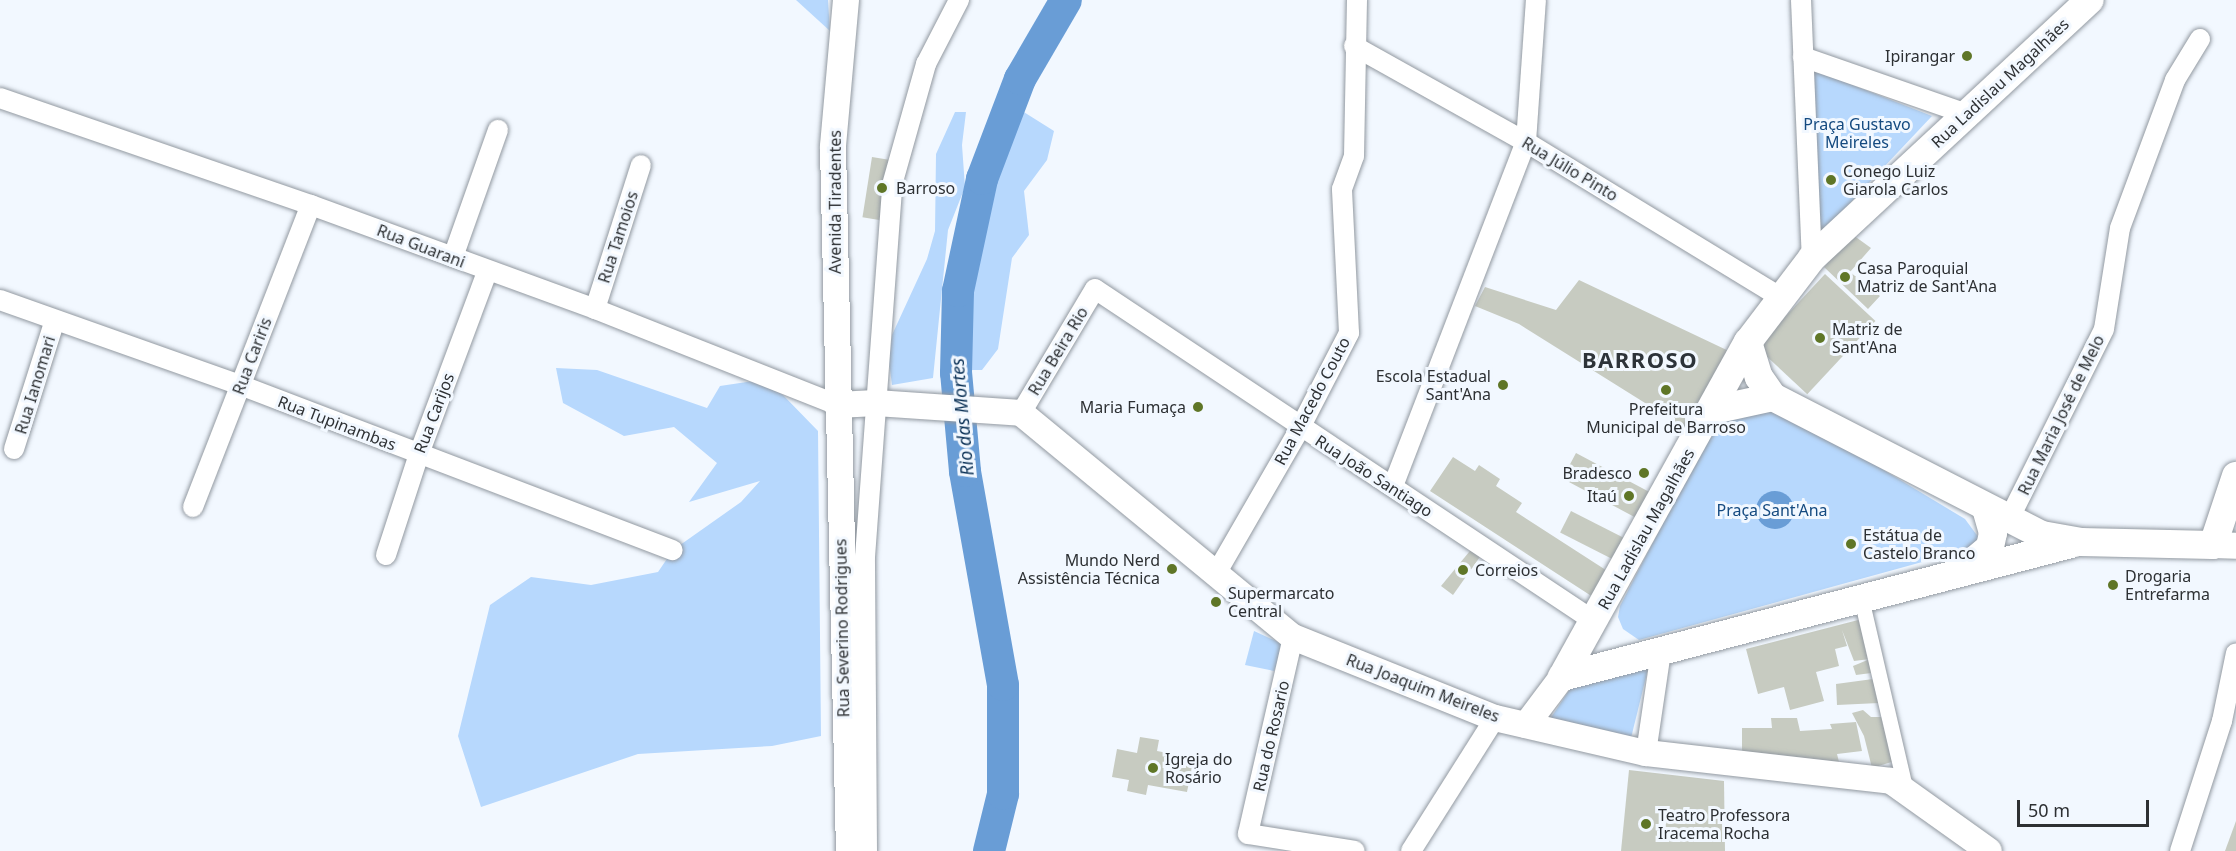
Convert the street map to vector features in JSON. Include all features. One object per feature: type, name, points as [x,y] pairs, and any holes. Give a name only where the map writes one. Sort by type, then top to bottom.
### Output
[{"type":"main road","name":"Rua Ladislau Magalhães","points":[[1562,677],[1713,410],[1748,342],[1812,258],[2090,0]]},
{"type":"main road","points":[[1748,342],[1759,377],[1773,397],[2042,535],[2081,542],[2225,545],[2236,476]]},
{"type":"main road","points":[[1713,410],[1773,397]]},
{"type":"main road","points":[[1962,571],[1990,548],[1998,514]]},
{"type":"main road","points":[[1562,677],[1962,571],[2081,542]]},
{"type":"street","name":"Avenida Tiradentes","points":[[837,405],[833,147],[846,0]]},
{"type":"street","points":[[867,851],[866,557],[892,185],[926,64],[959,0]]},
{"type":"street","name":"Rua Macedo Couto","points":[[1217,572],[1300,429],[1349,333],[1342,189],[1354,156],[1354,46],[1358,0]]},
{"type":"street","points":[[1393,486],[1526,142],[1536,0]]},
{"type":"street","points":[[1801,0],[1812,258]]},
{"type":"street","name":"Rua Maria José de Melo","points":[[1998,514],[2104,329],[2121,228],[2175,80],[2200,39]]},
{"type":"street","name":"Rua Júlio Pinto","points":[[1354,46],[1526,142],[1782,298]]},
{"type":"street","points":[[1803,57],[1967,114]]},
{"type":"street","name":"Rua Guarani","points":[[0,98],[311,205],[453,257],[487,272],[595,309],[837,405]]},
{"type":"street","points":[[453,257],[498,130]]},
{"type":"street","name":"Rua Tamoios","points":[[595,309],[641,165]]},
{"type":"street","name":"Rua Cariris","points":[[193,507],[311,205]]},
{"type":"street","name":"Rua Carijos","points":[[386,555],[419,454],[487,272]]},
{"type":"street","name":"Rua João Santiago","points":[[1095,289],[1300,429],[1393,486],[1594,621]]},
{"type":"street","name":"Rua Beira Rio","points":[[1021,413],[1095,289]]},
{"type":"street","name":"Rua Tupinambas","points":[[0,300],[240,385],[673,550]]},
{"type":"street","name":"Rua Ianomari","points":[[15,449],[55,320]]},
{"type":"street","points":[[837,405],[876,403],[1021,413]]},
{"type":"street","name":"Rua Severino Rodrigues","points":[[837,405],[849,851]]},
{"type":"street","name":"Rua Joaquim Meireles","points":[[1021,413],[1217,572],[1293,637],[1495,718],[1646,753],[1891,781],[1989,851]]},
{"type":"street","points":[[1861,598],[1906,792]]},
{"type":"street","name":"Rua do Rosario","points":[[1293,637],[1248,834],[1355,851]]},
{"type":"street","points":[[1646,753],[1661,652]]},
{"type":"street","points":[[2180,851],[2222,721],[2236,653]]},
{"type":"street","name":"Rua Ladislau Magalhães","points":[[1526,725],[1562,677]]},
{"type":"street","points":[[1411,851],[1495,718]]},
{"type":"green space","points":[[796,0],[828,0],[830,31]]},
{"type":"green space","name":"Praça Gustavo Meireles","points":[[1809,68],[1932,116],[1818,237]]},
{"type":"green space","points":[[1019,109],[1054,131],[1047,160],[1024,191],[1029,235],[1012,258],[998,349],[982,370],[965,370],[969,290],[1001,153]]},
{"type":"green space","points":[[955,112],[966,112],[962,145],[965,187],[948,230],[933,378],[892,385],[889,362],[892,335],[927,259],[935,231],[936,154]]},
{"type":"green space","points":[[556,368],[597,370],[707,408],[720,386],[760,380],[783,395],[818,431],[821,736],[772,746],[638,754],[481,807],[458,736],[490,605],[531,577],[591,585],[658,572],[673,550],[741,502],[760,481],[689,502],[717,463],[674,427],[624,436],[563,403]]},
{"type":"green space","name":"Praça Sant'Ana","points":[[1759,405],[1872,463],[1965,519],[1979,538],[1973,548],[1639,640],[1623,629],[1618,617],[1620,606],[1707,438],[1721,419]]},
{"type":"green space","points":[[1254,631],[1285,645],[1274,671],[1245,665]]},
{"type":"green space","points":[[1649,665],[1631,738],[1550,719],[1574,683]]},
{"type":"shaded area","points":[[1775,491],[1782,492],[1788,497],[1793,503],[1793,517],[1788,523],[1782,528],[1775,529],[1768,528],[1762,523],[1757,517],[1756,510],[1757,503],[1762,497],[1768,492]]},
{"type":"building","points":[[872,157],[892,160],[882,220],[862,217]]},
{"type":"building","name":"Casa Paroquial Matriz de Sant'Ana","points":[[1853,235],[1871,248],[1850,272],[1880,296],[1868,309],[1824,267]]},
{"type":"building","name":"Matriz de Sant'Ana","points":[[1825,274],[1875,321],[1807,394],[1757,347]]},
{"type":"building","name":"Prefeitura Municipal de Barroso","points":[[1579,280],[1733,353],[1685,428],[1519,324],[1475,306],[1485,287],[1556,310]]},
{"type":"building","points":[[1576,453],[1654,494],[1640,520],[1562,479]]},
{"type":"building","points":[[1453,457],[1475,471],[1479,465],[1500,479],[1496,486],[1522,503],[1516,512],[1612,574],[1596,599],[1430,491]]},
{"type":"building","points":[[1571,511],[1628,540],[1617,561],[1560,532]]},
{"type":"building","name":"Correios","points":[[1474,546],[1482,554],[1453,595],[1441,586]]},
{"type":"building","points":[[1862,619],[1870,659],[1854,661],[1842,630],[1847,646],[1835,649],[1839,666],[1816,672],[1824,701],[1790,710],[1784,687],[1758,694],[1746,649]]},
{"type":"building","points":[[1870,659],[1879,672],[1856,675],[1853,666]]},
{"type":"building","points":[[1873,679],[1879,703],[1837,705],[1836,684]]},
{"type":"building","points":[[1863,710],[1871,717],[1881,717],[1891,728],[1898,760],[1872,768],[1864,736],[1852,713]]},
{"type":"building","points":[[1771,718],[1797,718],[1800,731],[1832,729],[1830,724],[1856,722],[1862,751],[1837,754],[1839,762],[1742,751],[1742,728],[1772,728]]},
{"type":"building","name":"Igreja do Rosário","points":[[1140,737],[1159,740],[1157,751],[1194,758],[1187,792],[1148,785],[1146,795],[1127,791],[1129,780],[1112,777],[1117,749],[1137,753]]},
{"type":"building","points":[[1629,770],[1724,781],[1725,851],[1621,851]]},
{"type":"building","points":[[2236,821],[2236,851],[2225,851]]},
{"type":"waterway","name":"Rio das Mortes","points":[[989,851],[1003,794],[1003,685],[965,471],[956,373],[958,291],[982,179],[1020,79],[1066,0]]},
{"type":"place","name":"Ipirangar","points":[[1967,56]]},
{"type":"place","name":"Conego Luiz Giarola Carlos","points":[[1831,180]]},
{"type":"place","name":"Barroso","points":[[882,188]]},
{"type":"place","name":"Casa Paroquial Matriz de Sant'Ana","points":[[1845,277]]},
{"type":"place","name":"Matriz de Sant'Ana","points":[[1820,338]]},
{"type":"place","name":"Escola Estadual Sant'Ana","points":[[1503,385]]},
{"type":"place","name":"Prefeitura Municipal de Barroso","points":[[1666,390]]},
{"type":"place","name":"Maria Fumaça","points":[[1198,407]]},
{"type":"place","name":"Bradesco","points":[[1644,473]]},
{"type":"place","name":"Itaú","points":[[1629,496]]},
{"type":"place","name":"Estátua de Castelo Branco","points":[[1851,544]]},
{"type":"place","name":"Mundo Nerd Assistência Técnica","points":[[1172,569]]},
{"type":"place","name":"Correios","points":[[1463,570]]},
{"type":"place","name":"Drogaria Entrefarma","points":[[2113,585]]},
{"type":"place","name":"Supermarcato Central","points":[[1216,602]]},
{"type":"place","name":"Igreja do Rosário","points":[[1153,768]]},
{"type":"place","name":"Teatro Professora Iracema Rocha","points":[[1646,824]]},
{"type":"district","name":"BARROSO","points":[[1640,360]]}]
